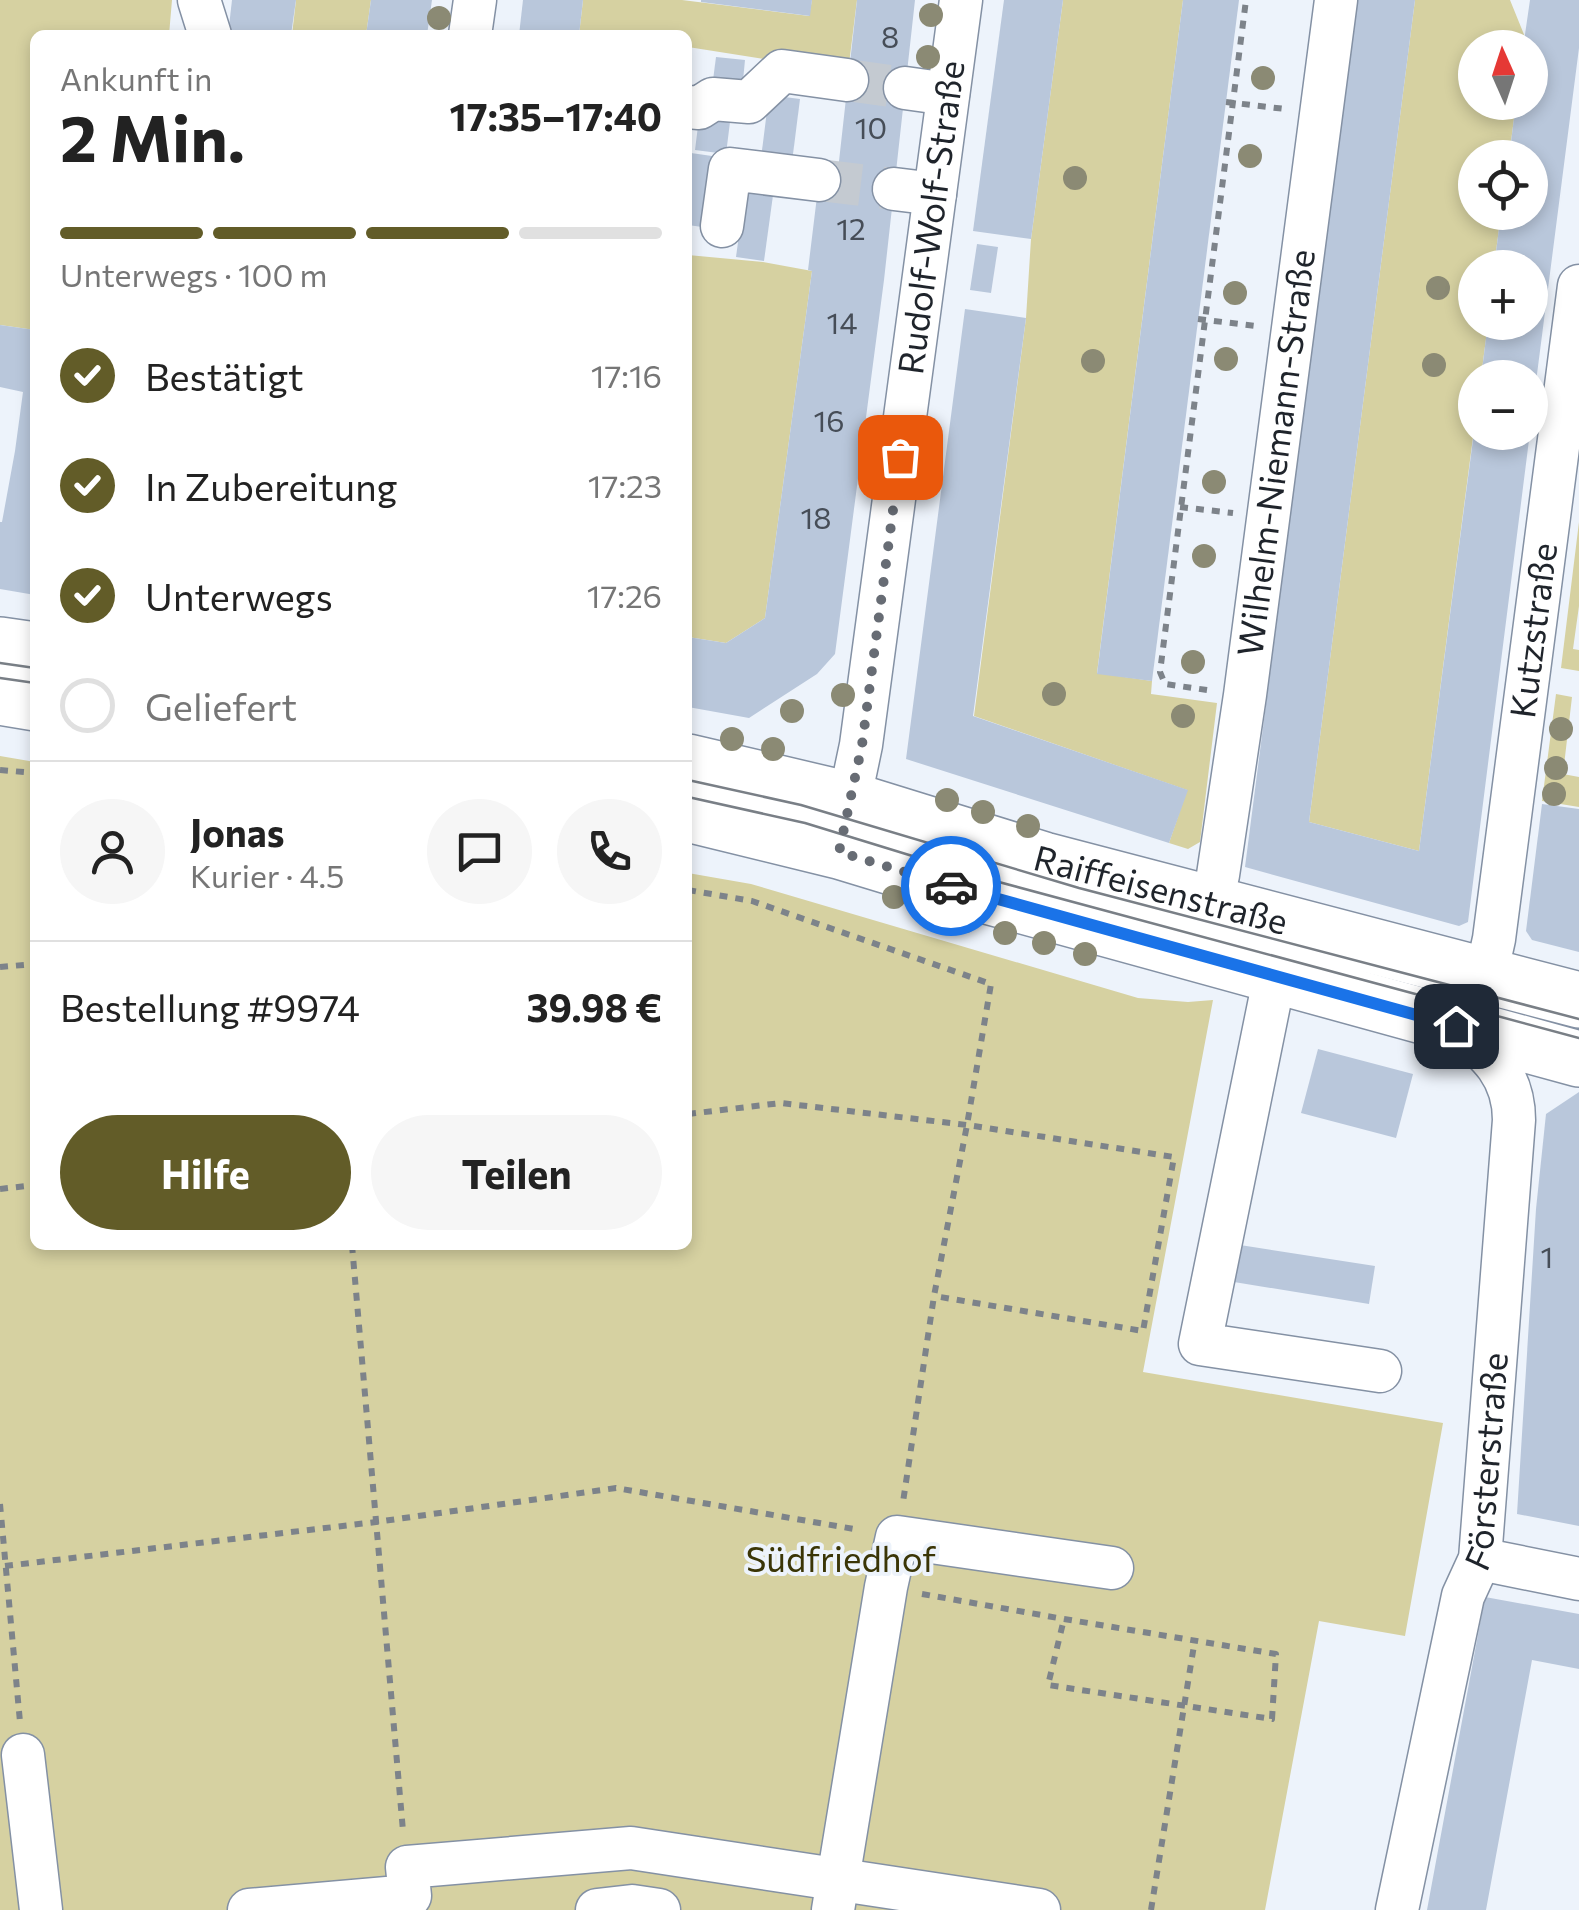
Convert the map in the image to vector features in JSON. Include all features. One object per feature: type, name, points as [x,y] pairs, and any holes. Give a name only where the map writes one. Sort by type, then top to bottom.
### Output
[{"type":"main road","points":[[0,644],[30,649]]},
{"type":"main road","points":[[0,697],[30,702]]},
{"type":"main road","name":"Raiffeisenstraße","points":[[692,764],[844,826],[987,896],[1579,1060]]},
{"type":"main road","name":"Raiffeisenstraße","points":[[692,814],[844,826],[1044,860],[1579,1000]]},
{"type":"main road","points":[[1366,1001],[1443,999],[1579,1034]]},
{"type":"street","points":[[199,0],[208,30]]},
{"type":"street","points":[[471,30],[474,0]]},
{"type":"street","name":"Rudolf-Wolf-Straße","points":[[844,826],[862,745],[915,192],[948,94],[961,0]]},
{"type":"street","name":"Wilhelm-Niemann-Straße","points":[[1211,903],[1245,694],[1336,0]]},
{"type":"street","points":[[744,148],[749,102],[782,71],[847,80]]},
{"type":"street","points":[[905,88],[948,94]]},
{"type":"street","points":[[692,107],[699,108],[713,98],[749,102]]},
{"type":"street","points":[[722,226],[730,169],[819,180]]},
{"type":"street","name":"Kutzstraße","points":[[1486,975],[1493,950],[1579,286]]},
{"type":"street","points":[[1275,975],[1200,1344],[1380,1371]]},
{"type":"street","name":"Försterstraße","points":[[1397,1910],[1463,1596],[1480,1560],[1514,1105],[1512,1092],[1496,1062],[1456,1026]]},
{"type":"street","points":[[835,1894],[897,1536],[1112,1568]]},
{"type":"street","points":[[1480,1560],[1579,1579]]},
{"type":"street","points":[[23,1754],[41,1910]]},
{"type":"street","points":[[249,1910],[409,1891],[631,1848],[835,1894],[1039,1910]]},
{"type":"street","points":[[597,1910],[632,1906],[659,1910]]},
{"type":"path","points":[[1245,694],[1164,684],[1160,672],[1161,636],[1192,389],[1239,28],[1246,0]]},
{"type":"path","points":[[1229,103],[1321,113]]},
{"type":"path","points":[[1201,320],[1292,331]]},
{"type":"path","points":[[1180,507],[1268,516]]},
{"type":"path","points":[[0,770],[30,773]]},
{"type":"path","points":[[5,1566],[376,1522],[616,1488],[897,1536],[934,1296],[992,984],[752,901],[692,891]]},
{"type":"path","points":[[0,967],[30,964]]},
{"type":"path","points":[[692,1114],[781,1103],[968,1125],[1174,1157],[1143,1331],[934,1296]]},
{"type":"path","points":[[0,1188],[30,1185]]},
{"type":"path","points":[[352,1250],[409,1891]]},
{"type":"path","points":[[0,1504],[23,1754]]},
{"type":"path","points":[[886,1587],[1276,1654],[1272,1719],[1048,1685],[1064,1619]]},
{"type":"path","points":[[1151,1910],[1195,1639]]},
{"type":"green space","points":[[0,0],[172,0],[169,30],[30,30],[30,329],[0,325]]},
{"type":"green space","points":[[296,0],[371,0],[367,30],[293,30]]},
{"type":"green space","points":[[583,0],[682,0],[809,16],[812,0],[857,0],[848,72],[692,48],[692,30],[580,30]]},
{"type":"green space","points":[[1063,0],[1183,0],[1097,673],[1152,681],[1151,694],[1217,703],[1200,842],[1188,849],[1169,843],[1187,790],[974,716]]},
{"type":"green space","points":[[1415,0],[1510,0],[1522,30],[1458,30],[1458,120],[1514,120],[1511,140],[1458,140],[1458,230],[1499,230],[1496,250],[1458,250],[1458,340],[1486,340],[1483,360],[1458,360],[1458,450],[1471,450],[1419,851],[1309,822]]},
{"type":"green space","points":[[692,255],[812,271],[765,618],[726,643],[692,638]]},
{"type":"green space","points":[[1579,522],[1579,606],[1573,649],[1579,650],[1579,671],[1561,668]]},
{"type":"green space","points":[[1556,694],[1572,697],[1563,774],[1579,777],[1579,807],[1542,801]]},
{"type":"green space","name":"Südfriedhof","points":[[0,756],[30,761],[30,1250],[692,1250],[692,874],[751,884],[1138,998],[1213,1000],[1143,1372],[1443,1423],[1405,1636],[1319,1621],[1265,1910],[0,1910]]},
{"type":"building","points":[[232,0],[296,0],[292,30],[229,30]]},
{"type":"building","points":[[371,0],[432,0],[428,30],[367,30]]},
{"type":"building","points":[[523,0],[583,0],[580,30],[520,30]]},
{"type":"building","points":[[701,0],[812,0],[810,16]]},
{"type":"building","points":[[857,0],[915,0],[884,280],[835,654],[817,674],[749,718],[692,708],[692,638],[726,643],[765,618],[812,271],[808,270],[819,180],[821,168],[838,170]]},
{"type":"building","points":[[1004,0],[1063,0],[1031,239],[973,231]]},
{"type":"building","points":[[1183,0],[1239,0],[1152,681],[1097,674]]},
{"type":"building","points":[[1357,0],[1415,0],[1309,822],[1419,851],[1472,450],[1528,450],[1468,922],[1459,926],[1245,867]]},
{"type":"building","points":[[1530,0],[1579,0],[1579,48],[1548,289],[1548,250],[1496,250],[1499,230],[1548,230],[1548,140],[1511,140],[1514,120],[1548,120],[1548,30],[1526,30]]},
{"type":"building","points":[[716,57],[745,60],[742,91],[712,88]]},
{"type":"building","points":[[769,95],[800,99],[792,162],[761,158]]},
{"type":"building","points":[[699,118],[730,122],[726,154],[695,150]]},
{"type":"building","points":[[692,153],[719,157],[709,228],[692,226]]},
{"type":"building","points":[[746,184],[774,188],[764,261],[736,257]]},
{"type":"building","points":[[977,244],[998,247],[991,293],[970,290]]},
{"type":"building","points":[[965,309],[1026,318],[973,716],[1188,790],[1169,843],[906,759]]},
{"type":"building","points":[[0,325],[30,329],[30,594],[0,589],[0,522],[23,392],[0,387]]},
{"type":"building","points":[[1486,340],[1541,340],[1539,360],[1483,360]]},
{"type":"building","points":[[1542,804],[1579,809],[1579,952],[1532,940],[1526,931]]},
{"type":"building","points":[[1318,1049],[1413,1074],[1396,1138],[1301,1113]]},
{"type":"building","points":[[1579,1092],[1579,1526],[1517,1514],[1536,1209],[1546,1114]]},
{"type":"building","points":[[1240,1245],[1375,1266],[1369,1304],[1234,1282]]},
{"type":"building","points":[[1485,1597],[1579,1614],[1579,1669],[1532,1660],[1486,1910],[1427,1910]]},
{"type":"tunnel","points":[[847,80],[905,88]]},
{"type":"tunnel","points":[[819,180],[894,189]]},
{"type":"tram line","points":[[0,663],[30,667]]},
{"type":"tram line","points":[[0,678],[30,682]]},
{"type":"tram line","points":[[692,781],[801,805],[1079,888],[1579,1019]]},
{"type":"tram line","points":[[692,798],[805,823],[984,878],[1579,1038]]},
{"type":"way so far","points":[[900,457],[862,745],[839,852],[951,886]]},
{"type":"route","points":[[951,886],[1456,1026]]}]
